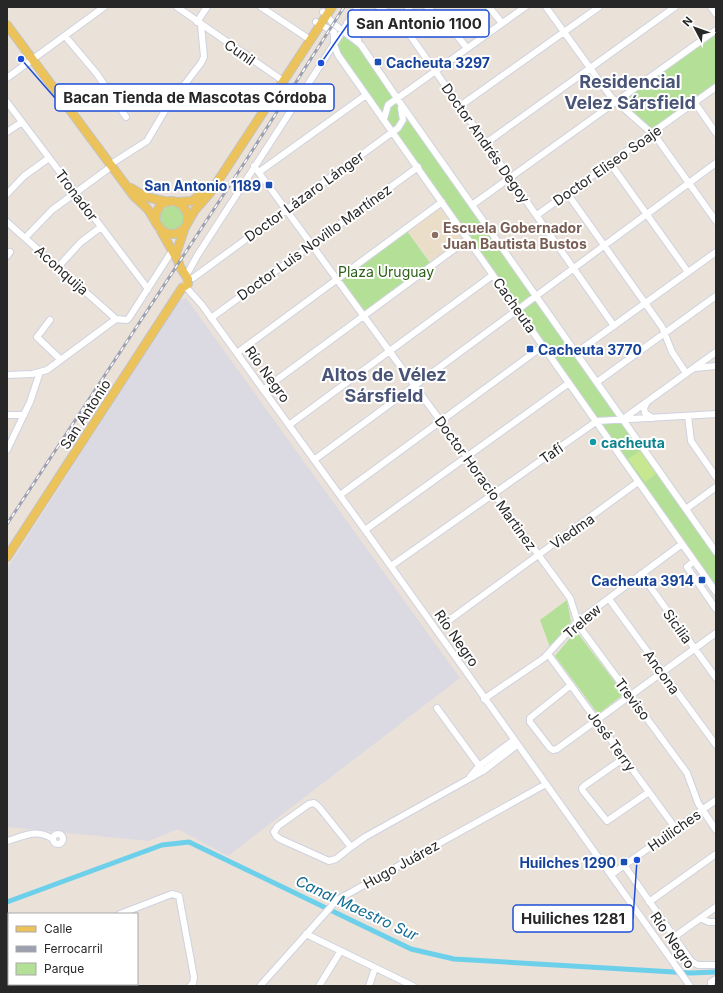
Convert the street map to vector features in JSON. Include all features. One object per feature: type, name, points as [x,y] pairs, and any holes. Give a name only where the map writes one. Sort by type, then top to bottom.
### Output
[{"type":"main road","points":[[179,264],[177,250],[186,225],[195,210],[210,193],[325,11],[332,7]]},
{"type":"main road","points":[[156,223],[155,216],[162,204],[192,201],[206,189],[306,37],[318,23]]},
{"type":"main road","points":[[7,25],[135,197],[150,211],[186,280]]},
{"type":"main road","points":[[126,185],[146,197],[173,202],[183,206],[187,212],[186,225],[174,234],[160,230]]},
{"type":"main road","name":"San Antonio","points":[[7,548],[186,280]]},
{"type":"main road","name":"San Antonio","points":[[7,557],[186,280]]},
{"type":"street","points":[[7,78],[104,7]]},
{"type":"street","name":"Cunil","points":[[177,7],[279,78]]},
{"type":"street","points":[[25,238],[46,215],[111,165],[147,141],[166,109],[204,57],[199,23],[208,7]]},
{"type":"street","points":[[261,7],[306,37]]},
{"type":"street","name":"San Antonio","points":[[186,280],[196,256],[358,7]]},
{"type":"street","name":"Doctor Andrés Degoy","points":[[379,7],[400,21],[614,326]]},
{"type":"street","points":[[400,21],[410,7]]},
{"type":"street","points":[[427,7],[449,26],[467,48]]},
{"type":"street","points":[[489,7],[502,23]]},
{"type":"street","points":[[384,119],[386,107],[397,98],[525,7]]},
{"type":"street","points":[[546,7],[615,102],[652,133],[716,221]]},
{"type":"street","points":[[460,106],[599,7]]},
{"type":"street","points":[[486,143],[675,7]]},
{"type":"street","points":[[711,7],[716,14]]},
{"type":"street","name":"Cacheuta","points":[[325,11],[334,24],[361,45],[400,104],[716,552]]},
{"type":"street","points":[[347,22],[361,45]]},
{"type":"street","name":"Cacheuta","points":[[318,23],[330,28],[334,32],[334,45],[338,55],[716,592]]},
{"type":"street","points":[[472,205],[716,30]]},
{"type":"street","points":[[65,36],[97,74],[126,117]]},
{"type":"street","name":"Doctor Eliseo Soaje","points":[[537,215],[716,87]]},
{"type":"street","points":[[260,172],[366,95]]},
{"type":"street","name":"Tronador","points":[[7,102],[148,289]]},
{"type":"street","points":[[695,103],[716,134]]},
{"type":"street","name":"Doctor Lázaro Lánger","points":[[186,280],[193,278],[286,208],[392,132],[403,120],[400,104]]},
{"type":"street","points":[[7,132],[22,122]]},
{"type":"street","points":[[7,194],[24,176],[49,158]]},
{"type":"street","points":[[610,163],[688,272]]},
{"type":"street","points":[[314,460],[716,163]]},
{"type":"street","name":"Doctor Horacio Martinez","points":[[254,166],[260,172],[548,568]]},
{"type":"street","name":"Doctor Luis Novillo Martínez","points":[[211,318],[418,167]]},
{"type":"street","points":[[567,193],[646,303],[665,333],[672,352],[686,373]]},
{"type":"street","points":[[237,353],[442,202]]},
{"type":"street","name":"Aconquija","points":[[7,222],[116,320]]},
{"type":"street","points":[[58,267],[81,242],[101,227]]},
{"type":"street","points":[[263,390],[468,239]]},
{"type":"street","points":[[7,375],[40,372],[62,360],[116,320],[127,320],[172,251]]},
{"type":"street","points":[[576,353],[716,252]]},
{"type":"street","points":[[289,424],[493,275]]},
{"type":"street","name":"Río Negro","points":[[186,280],[202,306],[366,530],[515,743],[612,874],[690,986]]},
{"type":"street","points":[[597,382],[716,296]]},
{"type":"street","points":[[50,320],[37,337],[62,360]]},
{"type":"street","points":[[340,495],[543,346]]},
{"type":"street","points":[[623,419],[716,352]]},
{"type":"street","points":[[693,368],[716,366]]},
{"type":"street","points":[[7,450],[24,415],[40,372]]},
{"type":"street","points":[[366,530],[569,383]]},
{"type":"street","points":[[648,401],[644,410],[645,413],[652,418]]},
{"type":"street","points":[[596,421],[716,414]]},
{"type":"street","points":[[7,415],[24,415]]},
{"type":"street","points":[[688,416],[691,441],[716,477]]},
{"type":"street","name":"Tafí","points":[[391,566],[596,421]]},
{"type":"street","name":"Viedma","points":[[448,621],[638,482]]},
{"type":"street","points":[[686,509],[716,487]]},
{"type":"street","name":"Trelew","points":[[484,699],[548,654],[577,622],[682,544]]},
{"type":"street","points":[[694,561],[687,567],[716,609]]},
{"type":"street","name":"Treviso","points":[[548,568],[570,598],[577,622],[688,772],[702,810],[716,830]]},
{"type":"street","name":"Sicilia","points":[[641,574],[716,678]]},
{"type":"street","name":"Ancona","points":[[609,599],[716,745]]},
{"type":"street","points":[[570,686],[530,718],[530,722],[553,750],[716,632]]},
{"type":"street","name":"José Terry","points":[[548,654],[676,829]]},
{"type":"street","points":[[438,708],[483,771]]},
{"type":"street","points":[[470,778],[479,766],[515,743]]},
{"type":"street","points":[[351,847],[319,807],[314,803],[309,804],[278,826],[274,832],[280,839],[329,861],[336,859],[365,837],[483,771],[515,743]]},
{"type":"street","points":[[624,758],[582,788],[607,821],[649,792]]},
{"type":"street","name":"Hugo Juárez","points":[[260,986],[334,903],[546,784]]},
{"type":"street","name":"Huiliches","points":[[612,874],[716,800]]},
{"type":"street","points":[[7,841],[36,832],[43,833],[53,838]]},
{"type":"street","points":[[649,902],[716,854]]},
{"type":"street","name":"Río Negro","points":[[624,865],[674,937],[695,964],[716,965]]},
{"type":"street","points":[[123,913],[172,894],[178,895],[181,899],[194,977],[193,983],[190,986]]},
{"type":"street","points":[[674,937],[716,907]]},
{"type":"street","points":[[700,918],[709,922],[716,922]]},
{"type":"street","points":[[306,934],[411,986]]},
{"type":"street","points":[[319,986],[340,952]]},
{"type":"street","points":[[369,986],[375,968]]},
{"type":"street","points":[[711,985],[711,982],[716,979]]},
{"type":"shaded area","name":"Escuela Gobernador Juan Bautista Bustos","points":[[439,207],[463,239],[431,262],[407,230]]},
{"type":"shaded area","points":[[186,298],[460,678],[228,856],[178,829],[149,841],[7,827],[7,569],[179,300]]},
{"type":"green space","points":[[343,30],[357,41],[716,552],[716,592],[334,45]]},
{"type":"green space","points":[[716,33],[716,83],[652,129],[620,101]]},
{"type":"green space","points":[[172,206],[177,207],[183,213],[183,223],[177,229],[172,230],[167,229],[161,223],[160,218],[161,213],[167,207]]},
{"type":"green space","name":"Plaza Uruguay","points":[[407,231],[431,264],[365,312],[341,279]]},
{"type":"green space","points":[[640,451],[656,474],[645,482],[628,459]]},
{"type":"green space","points":[[567,600],[571,622],[550,647],[540,620]]},
{"type":"green space","points":[[576,631],[624,694],[598,714],[555,656]]},
{"type":"waterway","name":"Canal Maestro Sur","points":[[7,902],[162,845],[189,842],[411,949],[454,959],[691,973],[716,972]]},
{"type":"railway","points":[[7,524],[245,162],[344,7]]},
{"type":"place","name":"Bacan Tienda de Mascotas Córdoba","points":[[21,59]]},
{"type":"place","name":"Cacheuta 3297","points":[[378,62]]},
{"type":"place","name":"San Antonio 1100","points":[[321,63]]},
{"type":"place","name":"San Antonio 1189","points":[[269,185]]},
{"type":"place","name":"Escuela Gobernador Juan Bautista Bustos","points":[[435,235]]},
{"type":"place","name":"Cacheuta 3770","points":[[530,349]]},
{"type":"place","name":"cacheuta","points":[[593,442]]},
{"type":"place","name":"Cacheuta 3914","points":[[702,580]]},
{"type":"place","name":"Huiliches 1281","points":[[637,860]]},
{"type":"place","name":"Huilches 1290","points":[[624,862]]},
{"type":"district","name":"Residencial Velez Sársfield","points":[[630,91]]},
{"type":"district","name":"Altos de Vélez Sársfield","points":[[384,384]]}]
